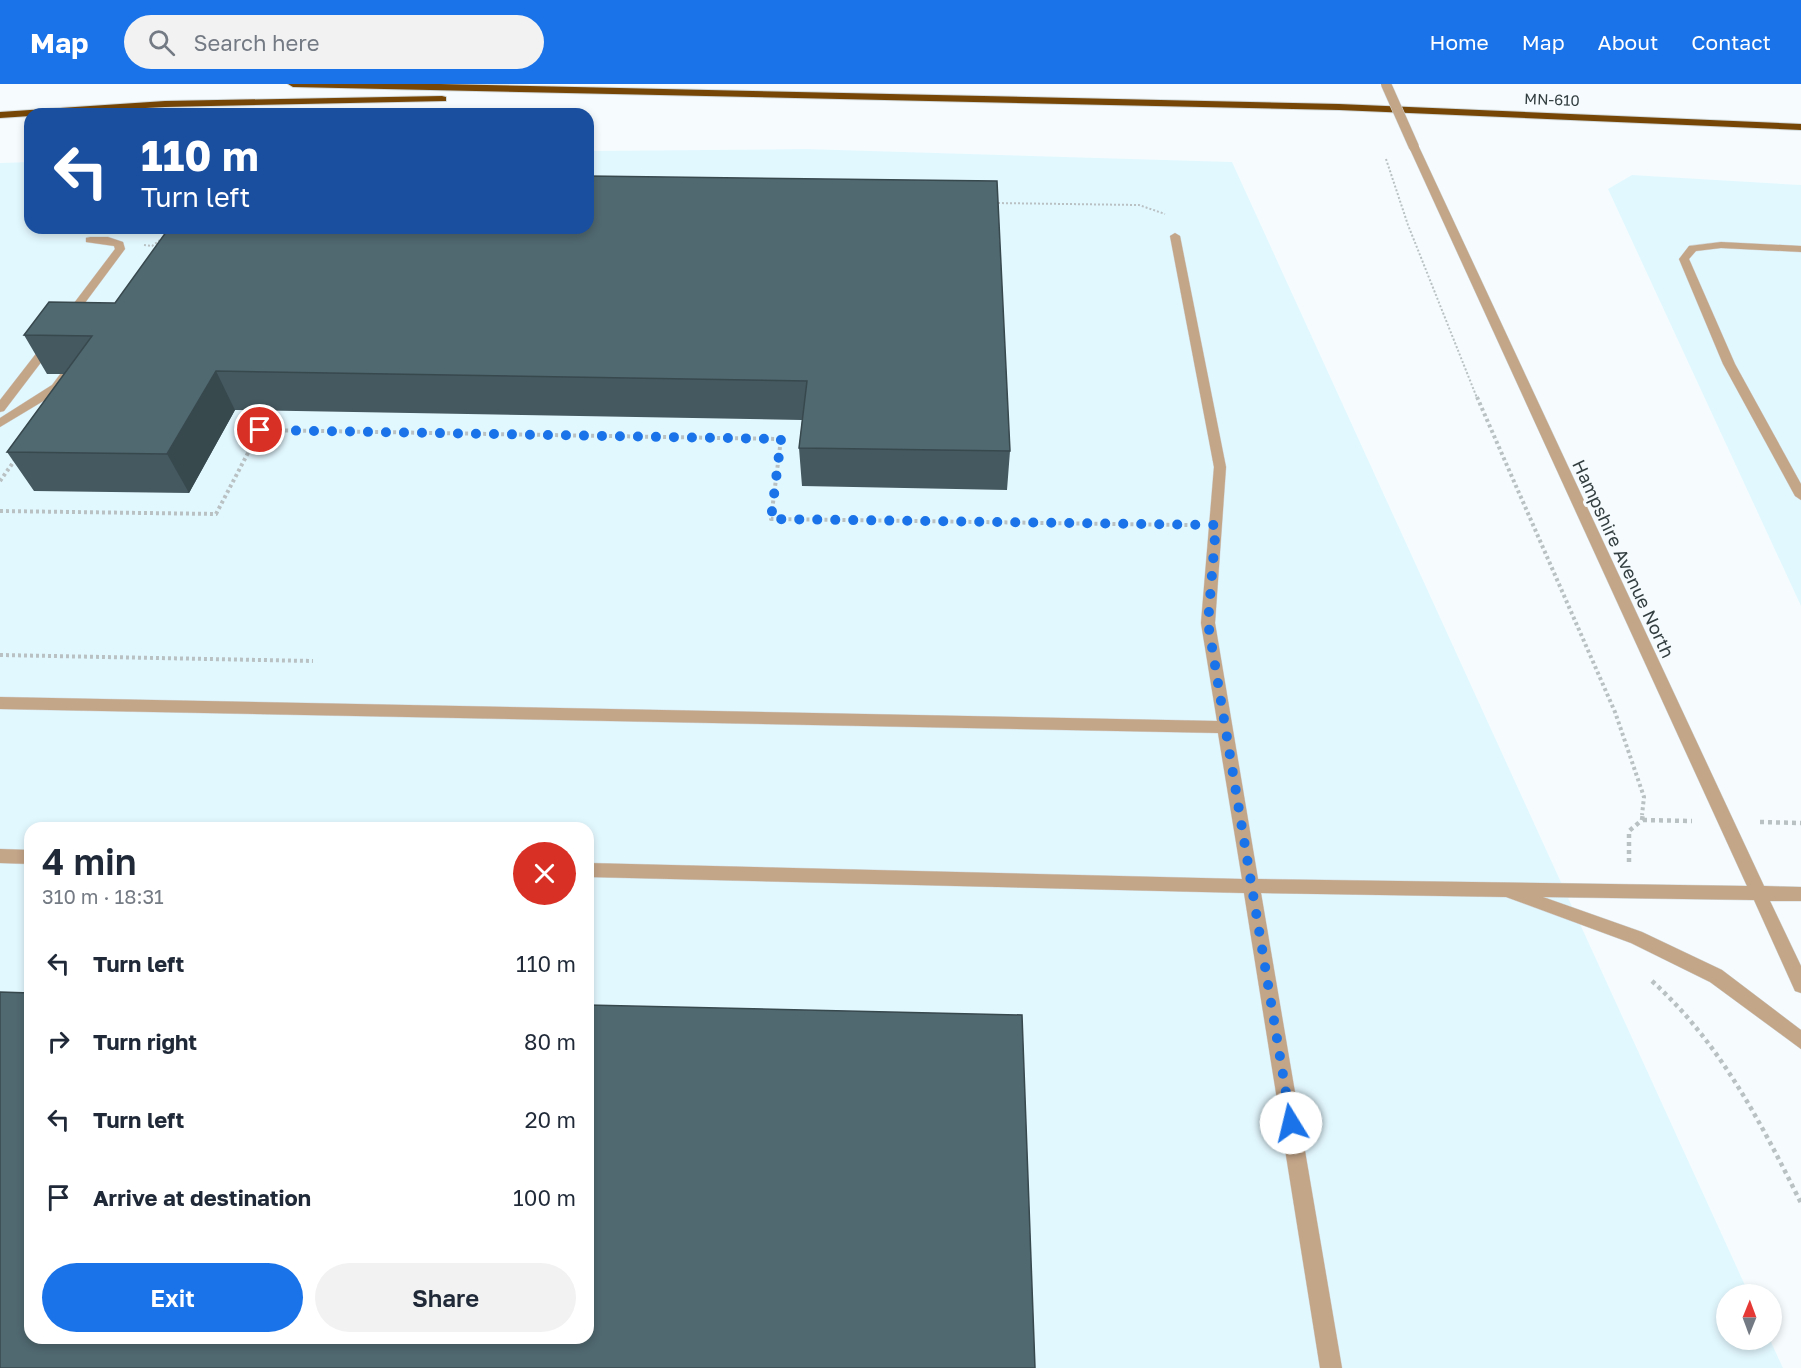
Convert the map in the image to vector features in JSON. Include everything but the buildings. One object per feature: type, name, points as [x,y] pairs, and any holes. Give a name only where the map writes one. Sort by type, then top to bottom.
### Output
[{"type":"highway","name":"MN-610","points":[[293,84],[1339,107],[1801,127]]},
{"type":"highway","points":[[99,108],[155,104],[323,100],[938,98]]},
{"type":"highway","points":[[0,115],[24,113]]},
{"type":"street","name":"Hampshire Avenue North","points":[[1386,84],[1801,985]]},
{"type":"street","points":[[1175,236],[1220,467],[1208,623],[1331,1368]]},
{"type":"street","points":[[0,408],[120,249],[119,244],[108,240],[90,240]]},
{"type":"street","points":[[1801,249],[1721,245],[1693,248],[1684,259],[1729,363],[1801,496]]},
{"type":"street","points":[[89,290],[92,313]]},
{"type":"street","points":[[0,423],[56,388],[67,374]]},
{"type":"street","points":[[0,703],[1225,727]]},
{"type":"street","points":[[0,856],[24,857]]},
{"type":"street","points":[[594,870],[1252,886],[1801,894]]},
{"type":"street","points":[[1499,889],[1636,937],[1716,976],[1801,1041]]},
{"type":"path","points":[[1385,157],[1408,225],[1484,415],[1615,712],[1644,797],[1642,820],[1629,831],[1629,844]]},
{"type":"path","points":[[983,203],[1139,205],[1166,214],[1175,236]]},
{"type":"path","points":[[163,238],[166,247]]},
{"type":"path","points":[[0,511],[216,514],[260,430],[781,439],[771,519],[1216,525]]},
{"type":"path","points":[[0,655],[313,661]]},
{"type":"path","points":[[1643,974],[1672,998],[1720,1054],[1768,1138],[1801,1203]]},
{"type":"shaded area","points":[[806,149],[1232,162],[1744,1284],[1716,1284],[1716,1350],[1775,1350],[1783,1368],[0,1368],[0,163],[24,162],[24,234],[594,234],[594,151]]},
{"type":"shaded area","points":[[1632,175],[1801,185],[1801,606],[1608,189]]},
{"type":"route","points":[[260,430],[781,439],[771,519],[1216,525],[1208,623],[1291,1123]]}]
